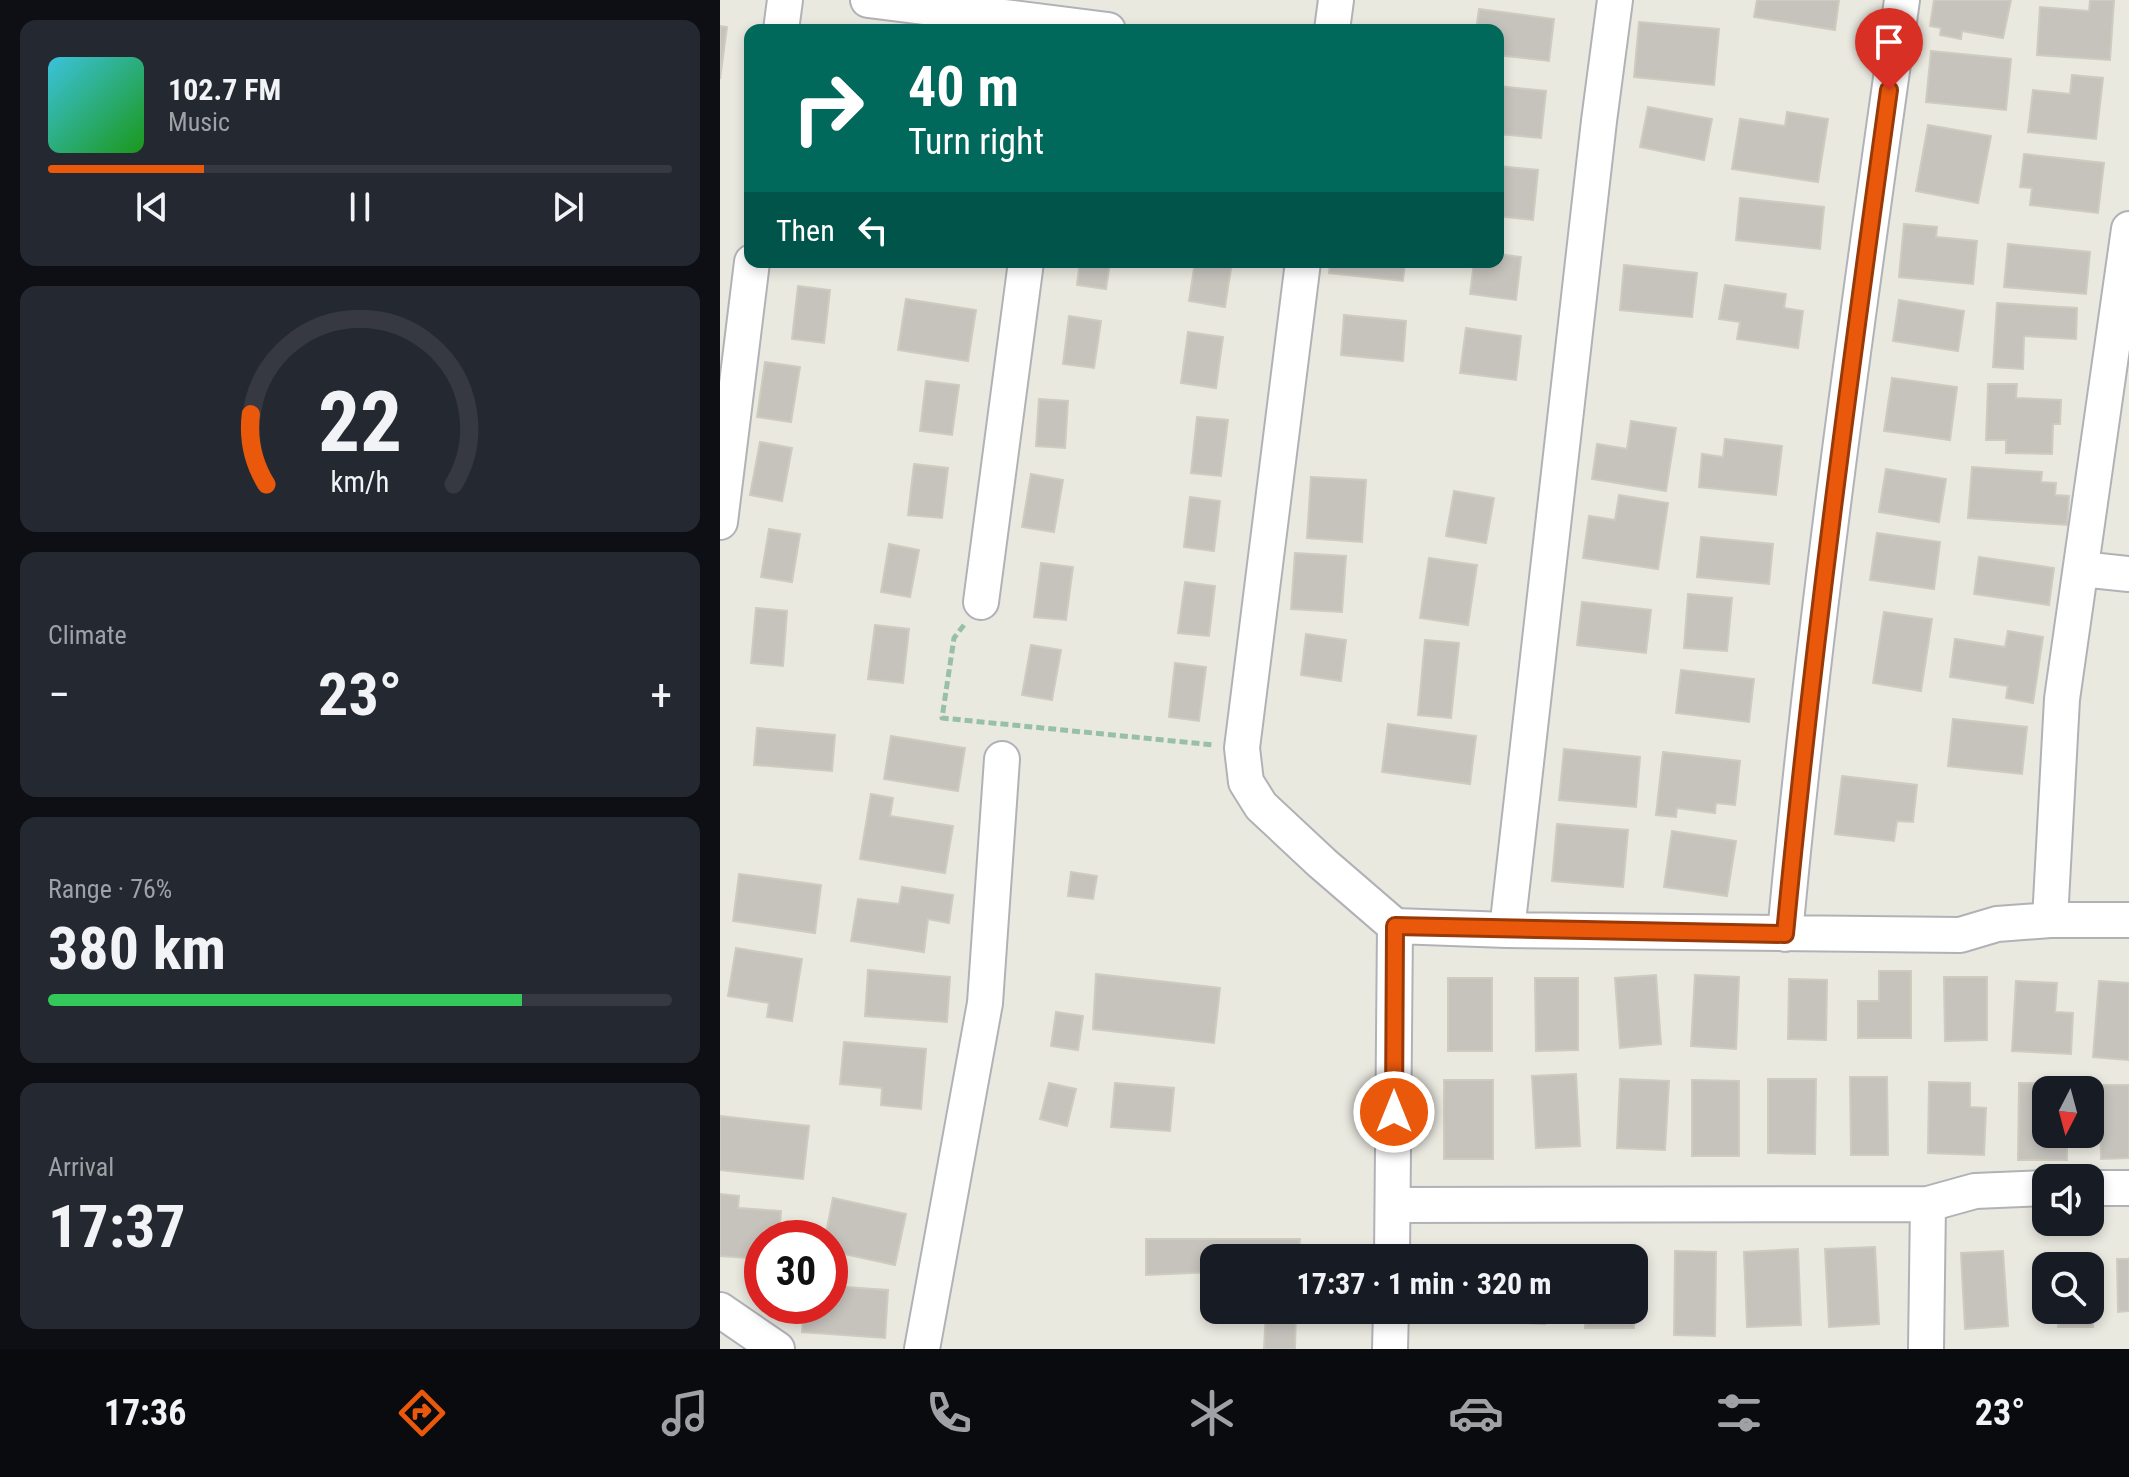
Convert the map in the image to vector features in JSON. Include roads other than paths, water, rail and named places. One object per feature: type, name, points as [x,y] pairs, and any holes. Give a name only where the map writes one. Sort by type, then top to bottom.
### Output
[{"type":"street","points":[[782,24],[785,0]]},
{"type":"street","points":[[868,0],[1058,18],[1083,24]]},
{"type":"street","points":[[1333,24],[1336,0]]},
{"type":"street","points":[[1507,930],[1615,0]]},
{"type":"street","points":[[1785,934],[1799,778],[1836,479],[1902,0]]},
{"type":"street","points":[[2050,920],[2062,699],[2129,229]]},
{"type":"street","points":[[720,522],[751,268]]},
{"type":"street","points":[[981,602],[1025,268]]},
{"type":"street","points":[[1302,268],[1242,748],[1246,782],[1261,806],[1395,926],[1960,935],[1997,924],[2129,920]]},
{"type":"street","points":[[2081,569],[2129,574]]},
{"type":"street","points":[[922,1349],[985,1003],[1002,759]]},
{"type":"street","points":[[1392,1244],[1395,926]]},
{"type":"street","points":[[2104,1188],[2129,1188]]},
{"type":"street","points":[[1393,1205],[1928,1204],[1975,1191],[2032,1189]]},
{"type":"street","points":[[1926,1349],[1928,1204]]},
{"type":"street","points":[[720,1310],[777,1349]]},
{"type":"street","points":[[1390,1349],[1391,1324]]}]
